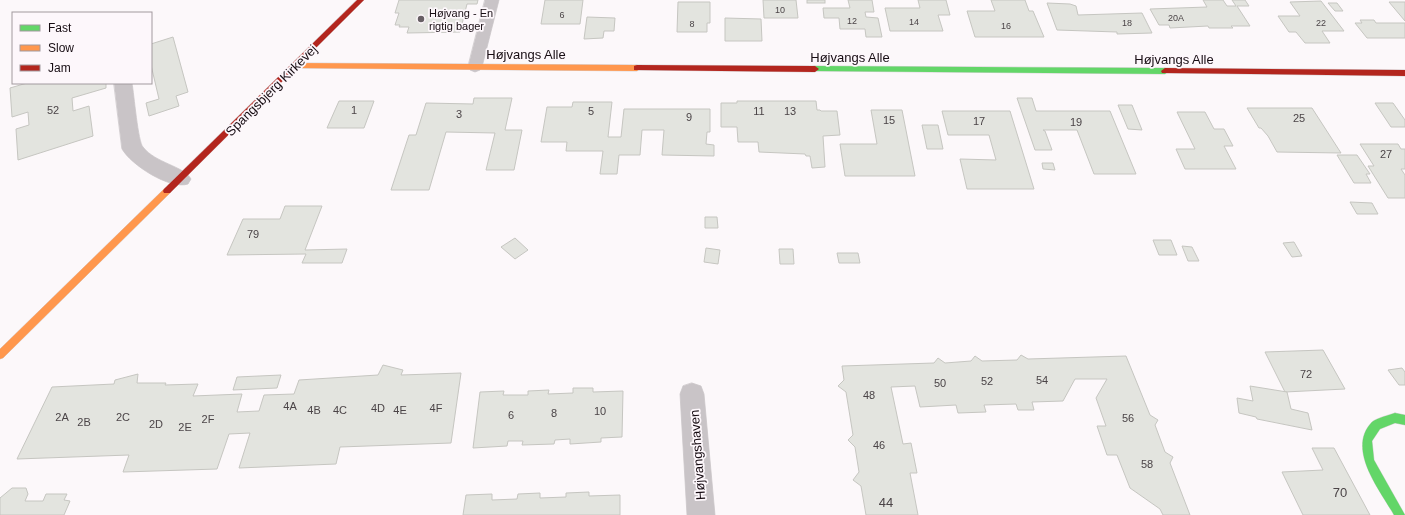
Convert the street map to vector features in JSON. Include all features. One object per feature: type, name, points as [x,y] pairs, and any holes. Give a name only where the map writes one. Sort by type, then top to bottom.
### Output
[{"type":"street","name":"Spangsbjerg Kirkevej","points":[[0,356],[361,0]]},
{"type":"street","name":"Højvangs Alle","points":[[295,66],[1405,73]]},
{"type":"street","points":[[123,84],[132,149],[148,164],[180,179]]},
{"type":"street","name":"Højvangshaven","points":[[692,394],[701,515]]},
{"type":"street","points":[[1400,515],[1369,461],[1367,440],[1376,425],[1395,418],[1405,420]]},
{"type":"lane","points":[[475,67],[492,0]]},
{"type":"building","points":[[399,0],[478,0],[477,4],[467,4],[460,32],[407,33],[409,27],[399,27],[400,25],[395,25],[399,13],[395,13]]},
{"type":"building","points":[[545,0],[583,0],[580,24],[541,24]]},
{"type":"building","points":[[763,0],[796,0],[798,18],[764,18]]},
{"type":"building","points":[[807,0],[825,0],[825,3],[807,3]]},
{"type":"building","points":[[848,0],[872,0],[874,12],[865,12],[866,17],[878,18],[882,37],[866,37],[865,29],[840,29],[839,18],[824,18],[823,8],[850,8]]},
{"type":"building","points":[[918,0],[946,0],[950,15],[938,15],[943,31],[890,31],[885,8],[920,8]]},
{"type":"building","points":[[991,0],[1025,0],[1029,11],[1033,11],[1044,37],[975,37],[967,11],[995,11]]},
{"type":"building","points":[[1203,0],[1223,0],[1227,6],[1236,6],[1232,0],[1245,0],[1249,6],[1237,6],[1250,26],[1231,26],[1233,28],[1209,28],[1208,26],[1170,28],[1169,25],[1159,25],[1150,9],[1207,7]]},
{"type":"building","points":[[1321,1],[1344,31],[1322,31],[1330,43],[1305,43],[1296,32],[1289,32],[1278,16],[1300,16],[1290,2]]},
{"type":"building","points":[[678,2],[710,2],[710,23],[707,23],[707,32],[677,32]]},
{"type":"building","points":[[1389,2],[1405,2],[1405,21]]},
{"type":"building","points":[[1047,3],[1070,4],[1076,6],[1078,15],[1142,13],[1152,33],[1117,34],[1117,32],[1057,30]]},
{"type":"building","points":[[1328,3],[1337,3],[1343,11],[1335,11]]},
{"type":"building","points":[[587,17],[615,18],[614,31],[604,31],[603,38],[584,39]]},
{"type":"building","points":[[725,18],[761,19],[762,41],[725,41]]},
{"type":"building","points":[[1360,20],[1374,20],[1376,23],[1405,23],[1405,38],[1367,38],[1355,23],[1362,23]]},
{"type":"building","points":[[173,37],[188,92],[176,96],[179,106],[149,116],[146,103],[159,99],[152,69],[152,44]]},
{"type":"building","points":[[24,84],[106,84],[106,88],[72,98],[73,111],[89,106],[93,136],[18,160],[16,129],[29,125],[28,112],[12,117],[10,88]]},
{"type":"building","points":[[474,98],[512,98],[505,130],[522,130],[514,170],[486,170],[495,133],[446,132],[429,190],[391,190],[409,135],[416,135],[426,103],[473,104]]},
{"type":"building","points":[[1017,98],[1032,98],[1036,111],[1110,111],[1136,174],[1094,174],[1077,130],[1043,130],[1045,131],[1052,150],[1035,150]]},
{"type":"building","points":[[339,101],[374,101],[364,128],[327,128]]},
{"type":"building","points":[[737,101],[816,101],[817,110],[837,111],[840,135],[823,136],[825,167],[812,168],[810,156],[806,156],[805,154],[759,152],[758,142],[738,142],[737,127],[721,127],[721,103],[737,103]]},
{"type":"building","points":[[573,102],[612,102],[608,137],[621,137],[624,109],[710,109],[710,132],[707,132],[706,144],[714,145],[714,156],[662,155],[664,130],[642,130],[640,155],[619,155],[617,174],[600,174],[603,151],[566,151],[567,142],[541,142],[547,107],[572,107]]},
{"type":"building","points":[[1375,103],[1393,103],[1405,120],[1405,127],[1391,127]]},
{"type":"building","points":[[1118,105],[1132,105],[1142,130],[1128,129]]},
{"type":"building","points":[[1247,108],[1312,108],[1341,153],[1277,152],[1268,136],[1261,128],[1259,128]]},
{"type":"building","points":[[871,110],[902,110],[915,176],[845,176],[840,144],[877,144]]},
{"type":"building","points":[[942,111],[1010,111],[1034,189],[967,189],[960,159],[996,160],[989,135],[948,135]]},
{"type":"building","points":[[1177,112],[1205,112],[1214,129],[1224,129],[1233,146],[1224,146],[1236,169],[1185,169],[1176,149],[1195,149]]},
{"type":"building","points":[[922,125],[938,125],[943,149],[927,149]]},
{"type":"building","points":[[1360,144],[1398,144],[1401,149],[1405,149],[1405,169],[1401,169],[1405,175],[1405,198],[1388,198],[1368,166],[1374,166]]},
{"type":"building","points":[[1337,155],[1357,155],[1370,174],[1366,174],[1371,183],[1354,183]]},
{"type":"building","points":[[1042,163],[1053,163],[1055,170],[1043,169]]},
{"type":"building","points":[[1350,202],[1372,203],[1378,214],[1357,214]]},
{"type":"building","points":[[285,206],[322,206],[305,250],[347,249],[342,263],[302,263],[306,254],[227,255],[243,219],[280,219]]},
{"type":"building","points":[[705,217],[717,217],[718,228],[705,228]]},
{"type":"building","points":[[515,238],[528,250],[515,259],[501,247]]},
{"type":"building","points":[[1153,240],[1171,240],[1177,255],[1159,255]]},
{"type":"building","points":[[1294,242],[1302,256],[1292,257],[1283,243]]},
{"type":"building","points":[[1182,246],[1192,247],[1199,261],[1188,261]]},
{"type":"building","points":[[706,248],[720,250],[718,264],[704,262]]},
{"type":"building","points":[[779,249],[793,249],[794,264],[780,264]]},
{"type":"building","points":[[837,253],[858,253],[860,263],[839,263]]},
{"type":"building","points":[[1323,350],[1345,389],[1285,392],[1265,352]]},
{"type":"building","points":[[1021,355],[1028,359],[1126,356],[1150,415],[1158,420],[1155,425],[1165,452],[1173,457],[1170,463],[1190,515],[1163,515],[1160,509],[1130,488],[1117,455],[1107,455],[1097,426],[1106,426],[1096,398],[1107,379],[1075,379],[1063,401],[1032,402],[1034,410],[1018,410],[1016,404],[984,405],[986,412],[958,413],[956,405],[920,407],[915,386],[891,387],[903,444],[911,443],[917,473],[910,473],[918,515],[866,515],[861,486],[853,480],[859,472],[855,447],[848,440],[853,435],[846,392],[838,386],[844,380],[842,366],[934,363],[938,358],[945,363],[971,361],[975,356],[982,361],[1017,360]]},
{"type":"building","points":[[383,365],[403,370],[401,375],[461,373],[451,443],[340,447],[336,464],[239,468],[250,433],[229,434],[217,469],[123,472],[129,455],[17,459],[52,387],[114,384],[115,380],[138,374],[137,383],[166,383],[165,385],[198,384],[193,396],[242,394],[237,412],[259,411],[264,395],[294,394],[299,380],[378,375]]},
{"type":"building","points":[[1402,368],[1405,372],[1405,385],[1399,385],[1388,370]]},
{"type":"building","points":[[281,375],[277,388],[233,390],[237,377]]},
{"type":"building","points":[[1250,386],[1287,392],[1291,409],[1308,413],[1312,430],[1257,419],[1256,417],[1239,413],[1237,398],[1253,401]]},
{"type":"building","points":[[573,388],[593,388],[593,392],[623,391],[622,437],[601,438],[601,442],[570,444],[570,439],[555,440],[554,444],[522,445],[523,441],[508,441],[507,446],[473,448],[480,392],[504,391],[503,395],[528,395],[528,391],[549,390],[548,394],[573,393]]},
{"type":"building","points":[[1312,448],[1334,448],[1370,515],[1303,515],[1282,472],[1323,470]]},
{"type":"building","points":[[12,488],[26,488],[28,494],[25,501],[43,501],[46,494],[67,494],[64,500],[70,501],[64,515],[0,515],[0,498]]},
{"type":"building","points":[[589,492],[589,496],[620,495],[620,515],[463,515],[466,495],[492,494],[492,500],[517,499],[518,494],[540,493],[540,498],[566,497],[566,493]]},
{"type":"traffic: fast","points":[[815,69],[1165,71]]},
{"type":"traffic: fast","points":[[1400,515],[1369,461],[1367,440],[1376,425],[1395,418],[1405,420]]},
{"type":"traffic: slow","points":[[295,66],[637,68]]},
{"type":"traffic: slow","points":[[0,355],[167,191]]},
{"type":"traffic: jam","points":[[167,191],[361,0]]},
{"type":"traffic: jam","points":[[637,68],[815,69]]},
{"type":"traffic: jam","points":[[1165,71],[1405,73]]},
{"type":"place","name":"Højvang - En rigtig bager","points":[[421,19]]}]
